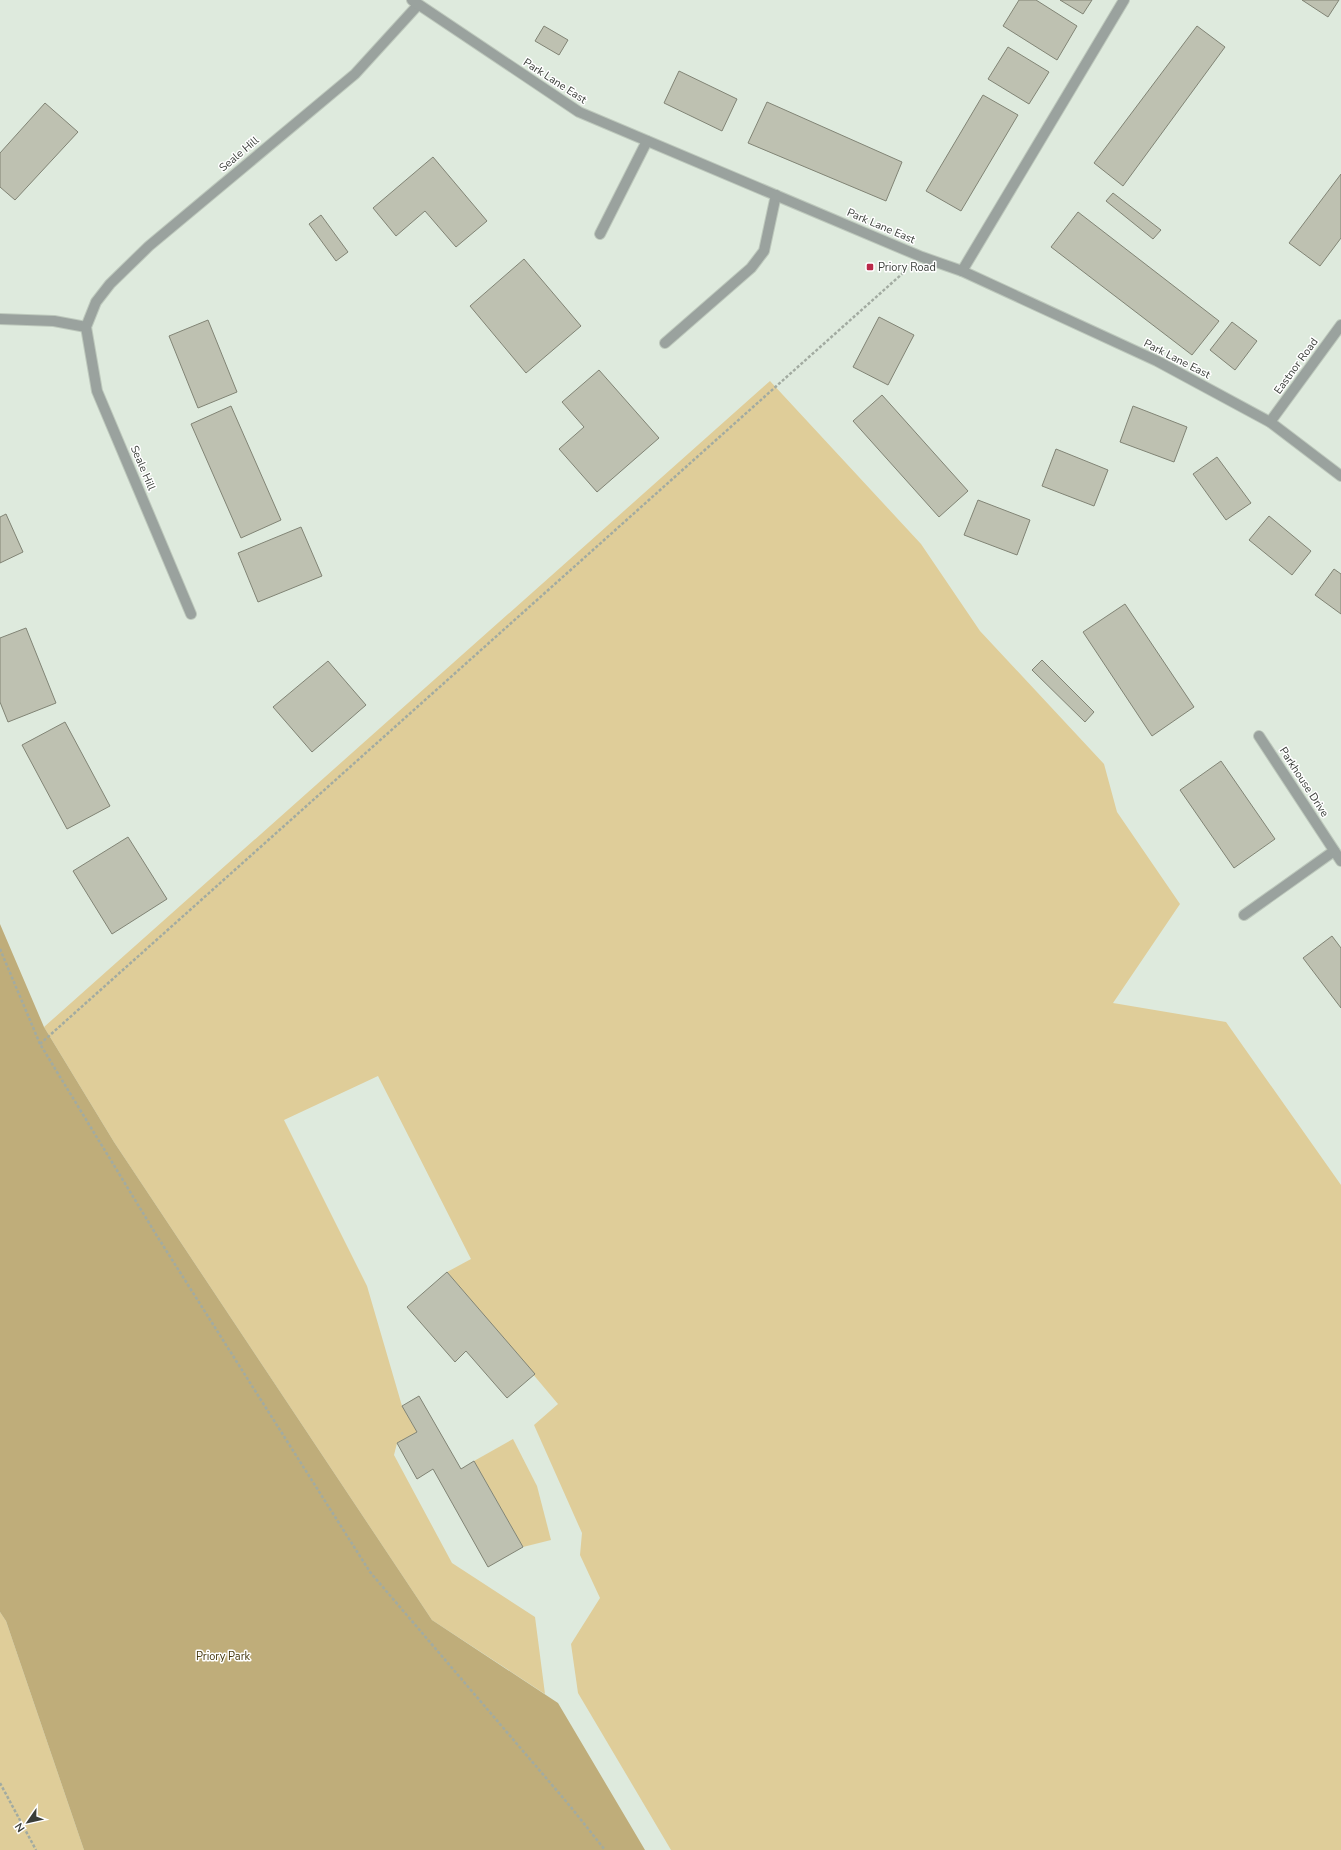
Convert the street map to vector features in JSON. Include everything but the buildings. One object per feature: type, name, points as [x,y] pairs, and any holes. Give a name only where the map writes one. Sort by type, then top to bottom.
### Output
[{"type":"street","points":[[962,271],[1124,0]]},
{"type":"street","name":"Park Lane East","points":[[415,2],[579,112],[922,257],[962,271],[1158,361],[1270,422],[1341,476]]},
{"type":"street","name":"Seale Hill","points":[[191,614],[98,391],[86,327],[96,302],[110,284],[155,241],[355,74],[415,2]]},
{"type":"street","points":[[600,234],[647,141]]},
{"type":"street","points":[[665,343],[761,258],[764,251],[776,195]]},
{"type":"street","points":[[0,320],[54,321],[86,327]]},
{"type":"street","name":"Eastnor Road","points":[[1270,422],[1341,325]]},
{"type":"street","name":"Parkhouse Drive","points":[[1259,736],[1341,861]]},
{"type":"street","points":[[1244,915],[1334,852]]},
{"type":"path","points":[[40,1044],[922,257]]},
{"type":"path","points":[[0,949],[40,1044],[156,1236],[370,1572],[570,1806],[605,1850]]},
{"type":"path","points":[[0,1783],[36,1850]]},
{"type":"shaded area","points":[[770,381],[921,544],[980,631],[1104,764],[1117,812],[1180,904],[1113,1003],[1226,1022],[1341,1185],[1341,1850],[671,1850],[578,1693],[571,1644],[600,1598],[580,1555],[582,1533],[534,1425],[558,1404],[447,1272],[471,1259],[378,1076],[284,1120],[367,1286],[402,1406],[417,1432],[397,1443],[394,1455],[452,1563],[535,1617],[545,1694],[432,1620],[114,1142],[44,1027]]},
{"type":"shaded area","points":[[513,1439],[537,1486],[551,1540],[523,1547],[474,1461]]},
{"type":"shaded area","points":[[0,1612],[6,1621],[84,1850],[0,1850]]},
{"type":"green space","name":"Priory Park","points":[[0,924],[44,1027],[114,1142],[432,1620],[558,1703],[645,1850],[84,1850],[6,1621],[0,1612]]},
{"type":"place","name":"Priory Road","points":[[870,267]]}]
